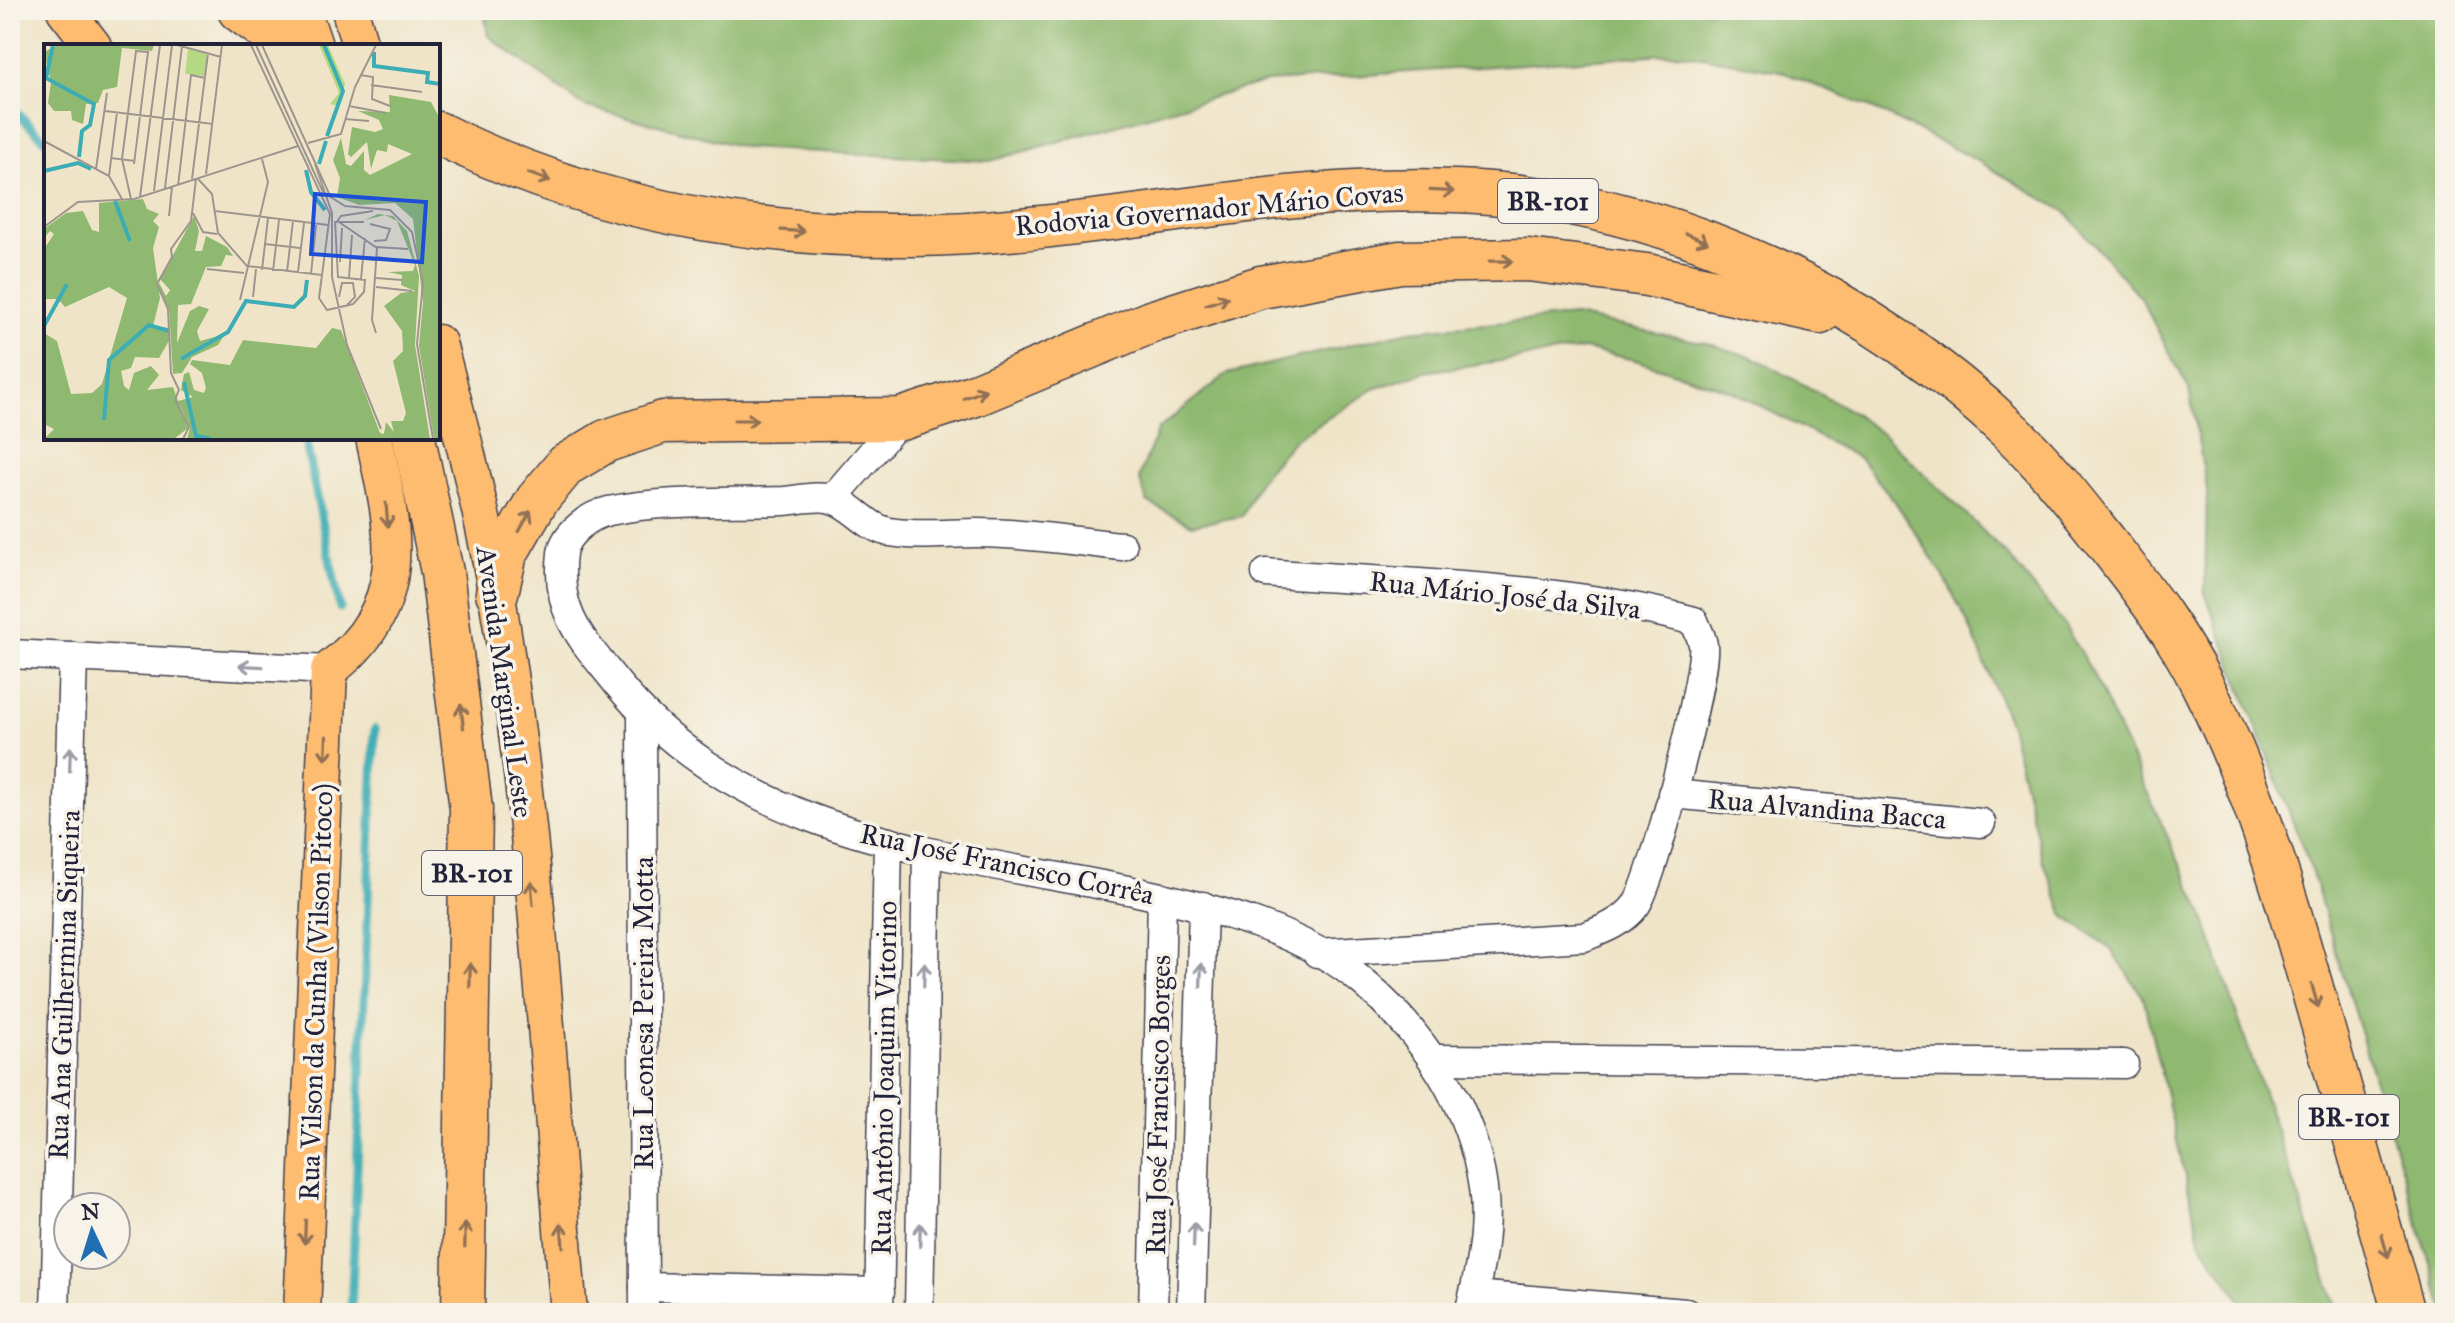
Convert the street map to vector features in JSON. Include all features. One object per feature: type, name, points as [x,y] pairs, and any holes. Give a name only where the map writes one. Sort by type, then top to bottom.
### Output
[{"type":"highway","points":[[239,10],[285,44]]},
{"type":"highway","points":[[299,10],[310,44]]},
{"type":"highway","name":"Rodovia Governador Mário Covas","points":[[452,140],[537,176],[645,208],[763,229],[839,234],[917,235],[999,230],[1344,191],[1416,189],[1496,193],[1588,207],[1682,233],[1762,266],[1872,324],[1944,374],[2012,432],[2064,488],[2142,588],[2201,680],[2252,798],[2293,921],[2404,1313]]},
{"type":"highway","points":[[497,593],[506,554],[537,500],[566,465],[606,441],[663,422],[901,419],[975,395],[1151,322],[1261,287],[1400,262],[1528,260],[1647,275],[1872,324]]},
{"type":"highway","name":"BR-101","points":[[414,440],[442,572],[471,809],[463,1313]]},
{"type":"main road","points":[[65,10],[91,44]]},
{"type":"main road","points":[[350,10],[359,44]]},
{"type":"main road","name":"Avenida Marginal Leste","points":[[440,351],[468,459],[497,593],[520,754],[569,1313]]},
{"type":"main road","points":[[329,670],[357,649],[381,614],[392,569],[385,490],[374,440]]},
{"type":"main road","name":"Rua Vilson da Cunha (Vilson Pitoco)","points":[[302,1313],[329,670]]},
{"type":"street","points":[[901,419],[832,499],[883,532],[920,535],[979,533],[1122,546]]},
{"type":"street","name":"Rua José Francisco Corrêa","points":[[832,499],[607,511],[583,523],[562,546],[560,587],[567,616],[642,714],[695,759],[794,813],[927,853],[1203,906],[1261,926],[1317,953],[1360,980],[1395,1012],[1434,1059],[1473,1145],[1483,1190],[1484,1234],[1472,1304]]},
{"type":"street","name":"Rua Mário José da Silva","points":[[1266,573],[1553,596],[1646,608],[1694,621],[1703,645],[1699,682],[1651,872],[1636,906],[1610,927],[1584,937],[1551,941],[1317,953]]},
{"type":"street","points":[[10,654],[329,670]]},
{"type":"street","name":"Rua Ana Guilhermina Siqueira","points":[[55,1313],[73,657]]},
{"type":"street","name":"Rua Leonesa Pereira Motta","points":[[642,714],[644,1300]]},
{"type":"street","name":"Rua Alvandina Bacca","points":[[1672,794],[1981,823]]},
{"type":"street","name":"Rua Antônio Joaquim Vitorino","points":[[879,1302],[888,842]]},
{"type":"street","name":"Rua Antônio Joaquim Vitorino","points":[[919,1313],[927,853]]},
{"type":"street","name":"Rua José Francisco Borges","points":[[1153,1313],[1162,897]]},
{"type":"street","name":"Rua José Francisco Borges","points":[[1191,1313],[1203,906]]},
{"type":"street","points":[[1434,1059],[2124,1064]]},
{"type":"street","points":[[644,1300],[879,1302]]},
{"type":"street","points":[[1472,1304],[1686,1313]]},
{"type":"green space","points":[[484,10],[2445,10],[2445,1313],[2311,869],[2205,593],[2207,490],[2189,389],[2140,297],[2066,212],[1976,160],[1879,111],[1780,71],[1679,53],[1267,82],[990,161],[746,148],[584,106],[488,36]]},
{"type":"green space","points":[[1574,316],[1706,343],[1755,358],[1841,405],[1884,435],[1974,522],[2010,558],[2065,626],[2093,674],[2202,912],[2338,1313],[2249,1313],[2201,1243],[2143,997],[2110,948],[2064,916],[2042,857],[2010,725],[1970,627],[1943,575],[1894,500],[1859,458],[1732,391],[1635,360],[1584,349],[1424,372],[1374,389],[1295,439],[1259,480],[1242,516],[1192,525],[1147,502],[1139,477],[1158,429],[1227,374],[1409,331]]},
{"type":"green space","points":[[660,1301],[866,1306],[866,1313],[659,1313]]},
{"type":"waterway","points":[[10,106],[44,139]]},
{"type":"waterway","points":[[305,440],[340,608]]},
{"type":"waterway","points":[[351,1313],[375,729]]}]
